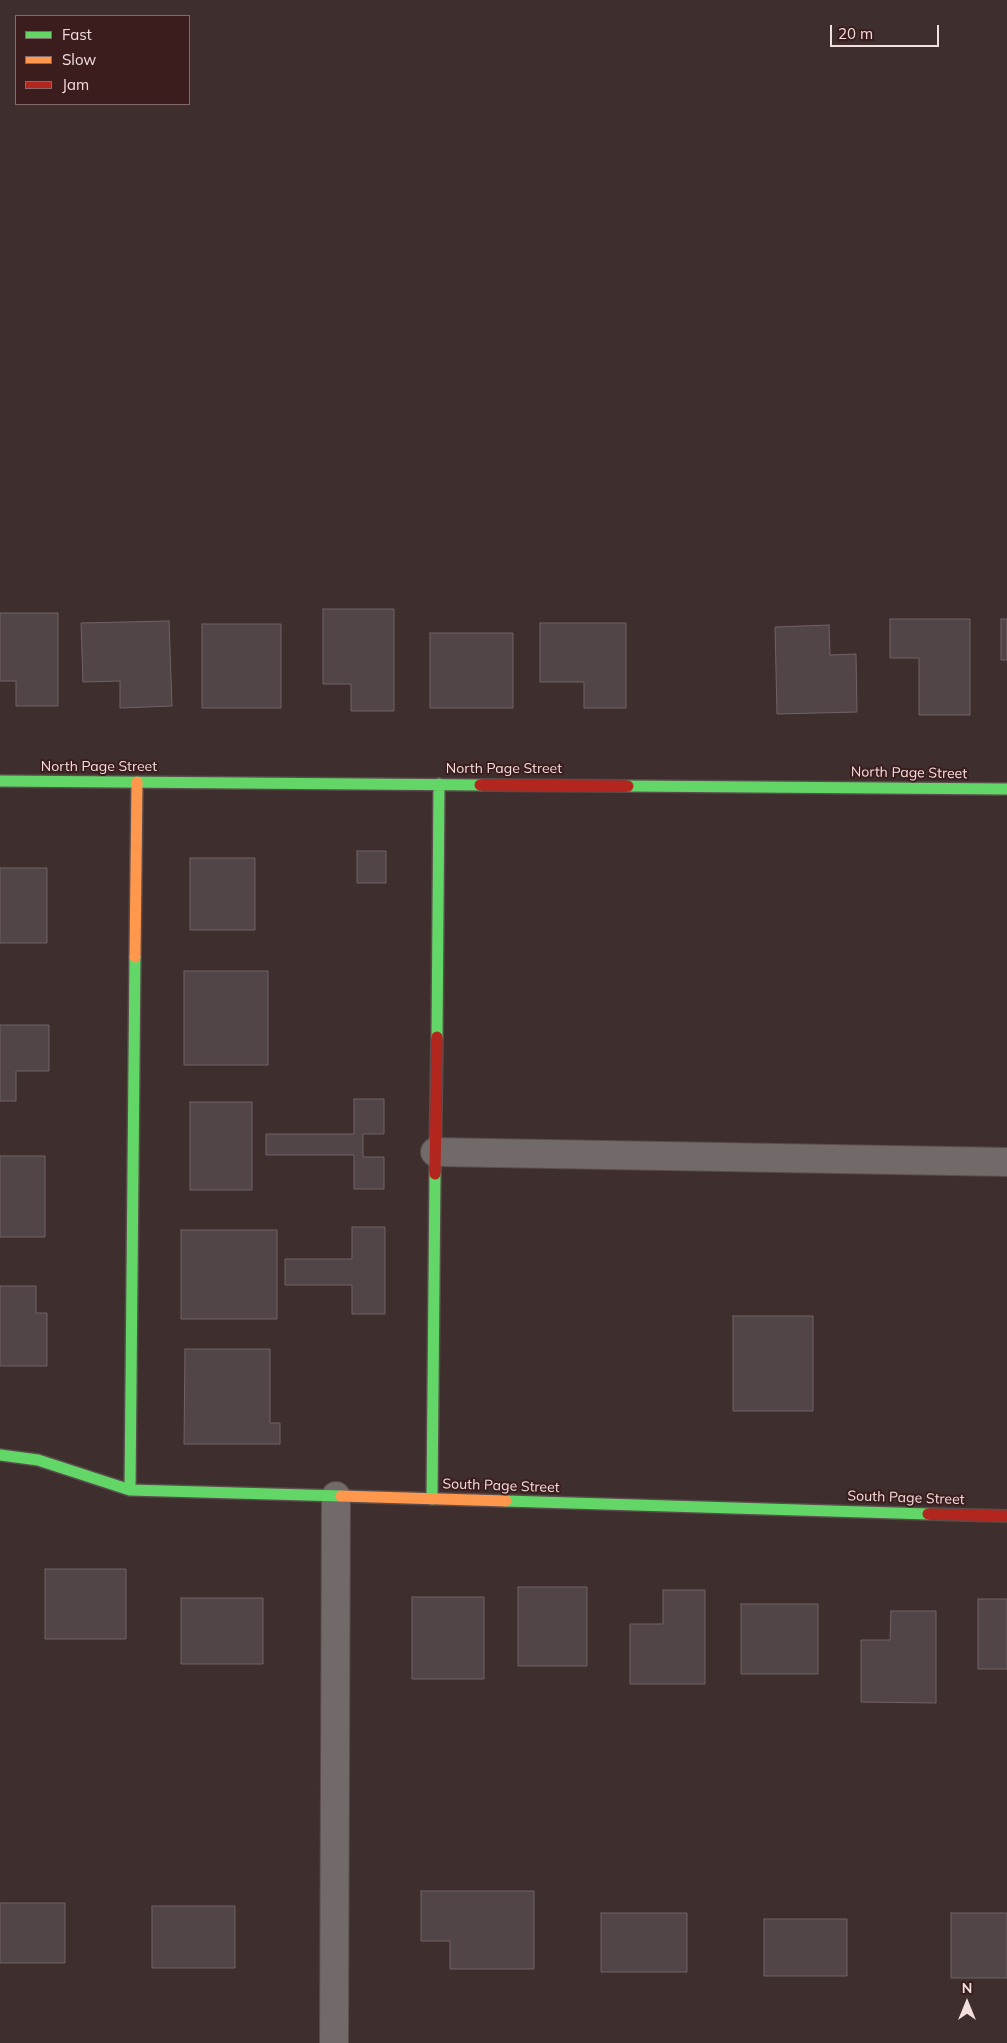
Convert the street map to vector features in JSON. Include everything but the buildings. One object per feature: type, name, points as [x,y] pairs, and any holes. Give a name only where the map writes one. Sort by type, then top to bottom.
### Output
[{"type":"street","name":"North Page Street","points":[[0,781],[1007,789]]},
{"type":"street","points":[[130,1490],[137,782]]},
{"type":"street","points":[[432,1499],[439,784]]},
{"type":"street","points":[[435,1152],[1007,1162]]},
{"type":"street","name":"South Page Street","points":[[0,1455],[38,1460],[130,1490],[1007,1516]]},
{"type":"street","points":[[334,2043],[336,1496]]},
{"type":"traffic: fast","points":[[0,781],[480,785]]},
{"type":"traffic: fast","points":[[437,1037],[439,784]]},
{"type":"traffic: fast","points":[[628,786],[1007,789]]},
{"type":"traffic: fast","points":[[130,1490],[135,957]]},
{"type":"traffic: fast","points":[[432,1499],[435,1174]]},
{"type":"traffic: fast","points":[[0,1455],[38,1460],[130,1490],[341,1496]]},
{"type":"traffic: fast","points":[[506,1501],[928,1514]]},
{"type":"traffic: slow","points":[[135,957],[137,782]]},
{"type":"traffic: slow","points":[[341,1496],[506,1501]]},
{"type":"traffic: jam","points":[[480,785],[628,786]]},
{"type":"traffic: jam","points":[[435,1174],[437,1037]]},
{"type":"traffic: jam","points":[[928,1514],[1007,1516]]}]
